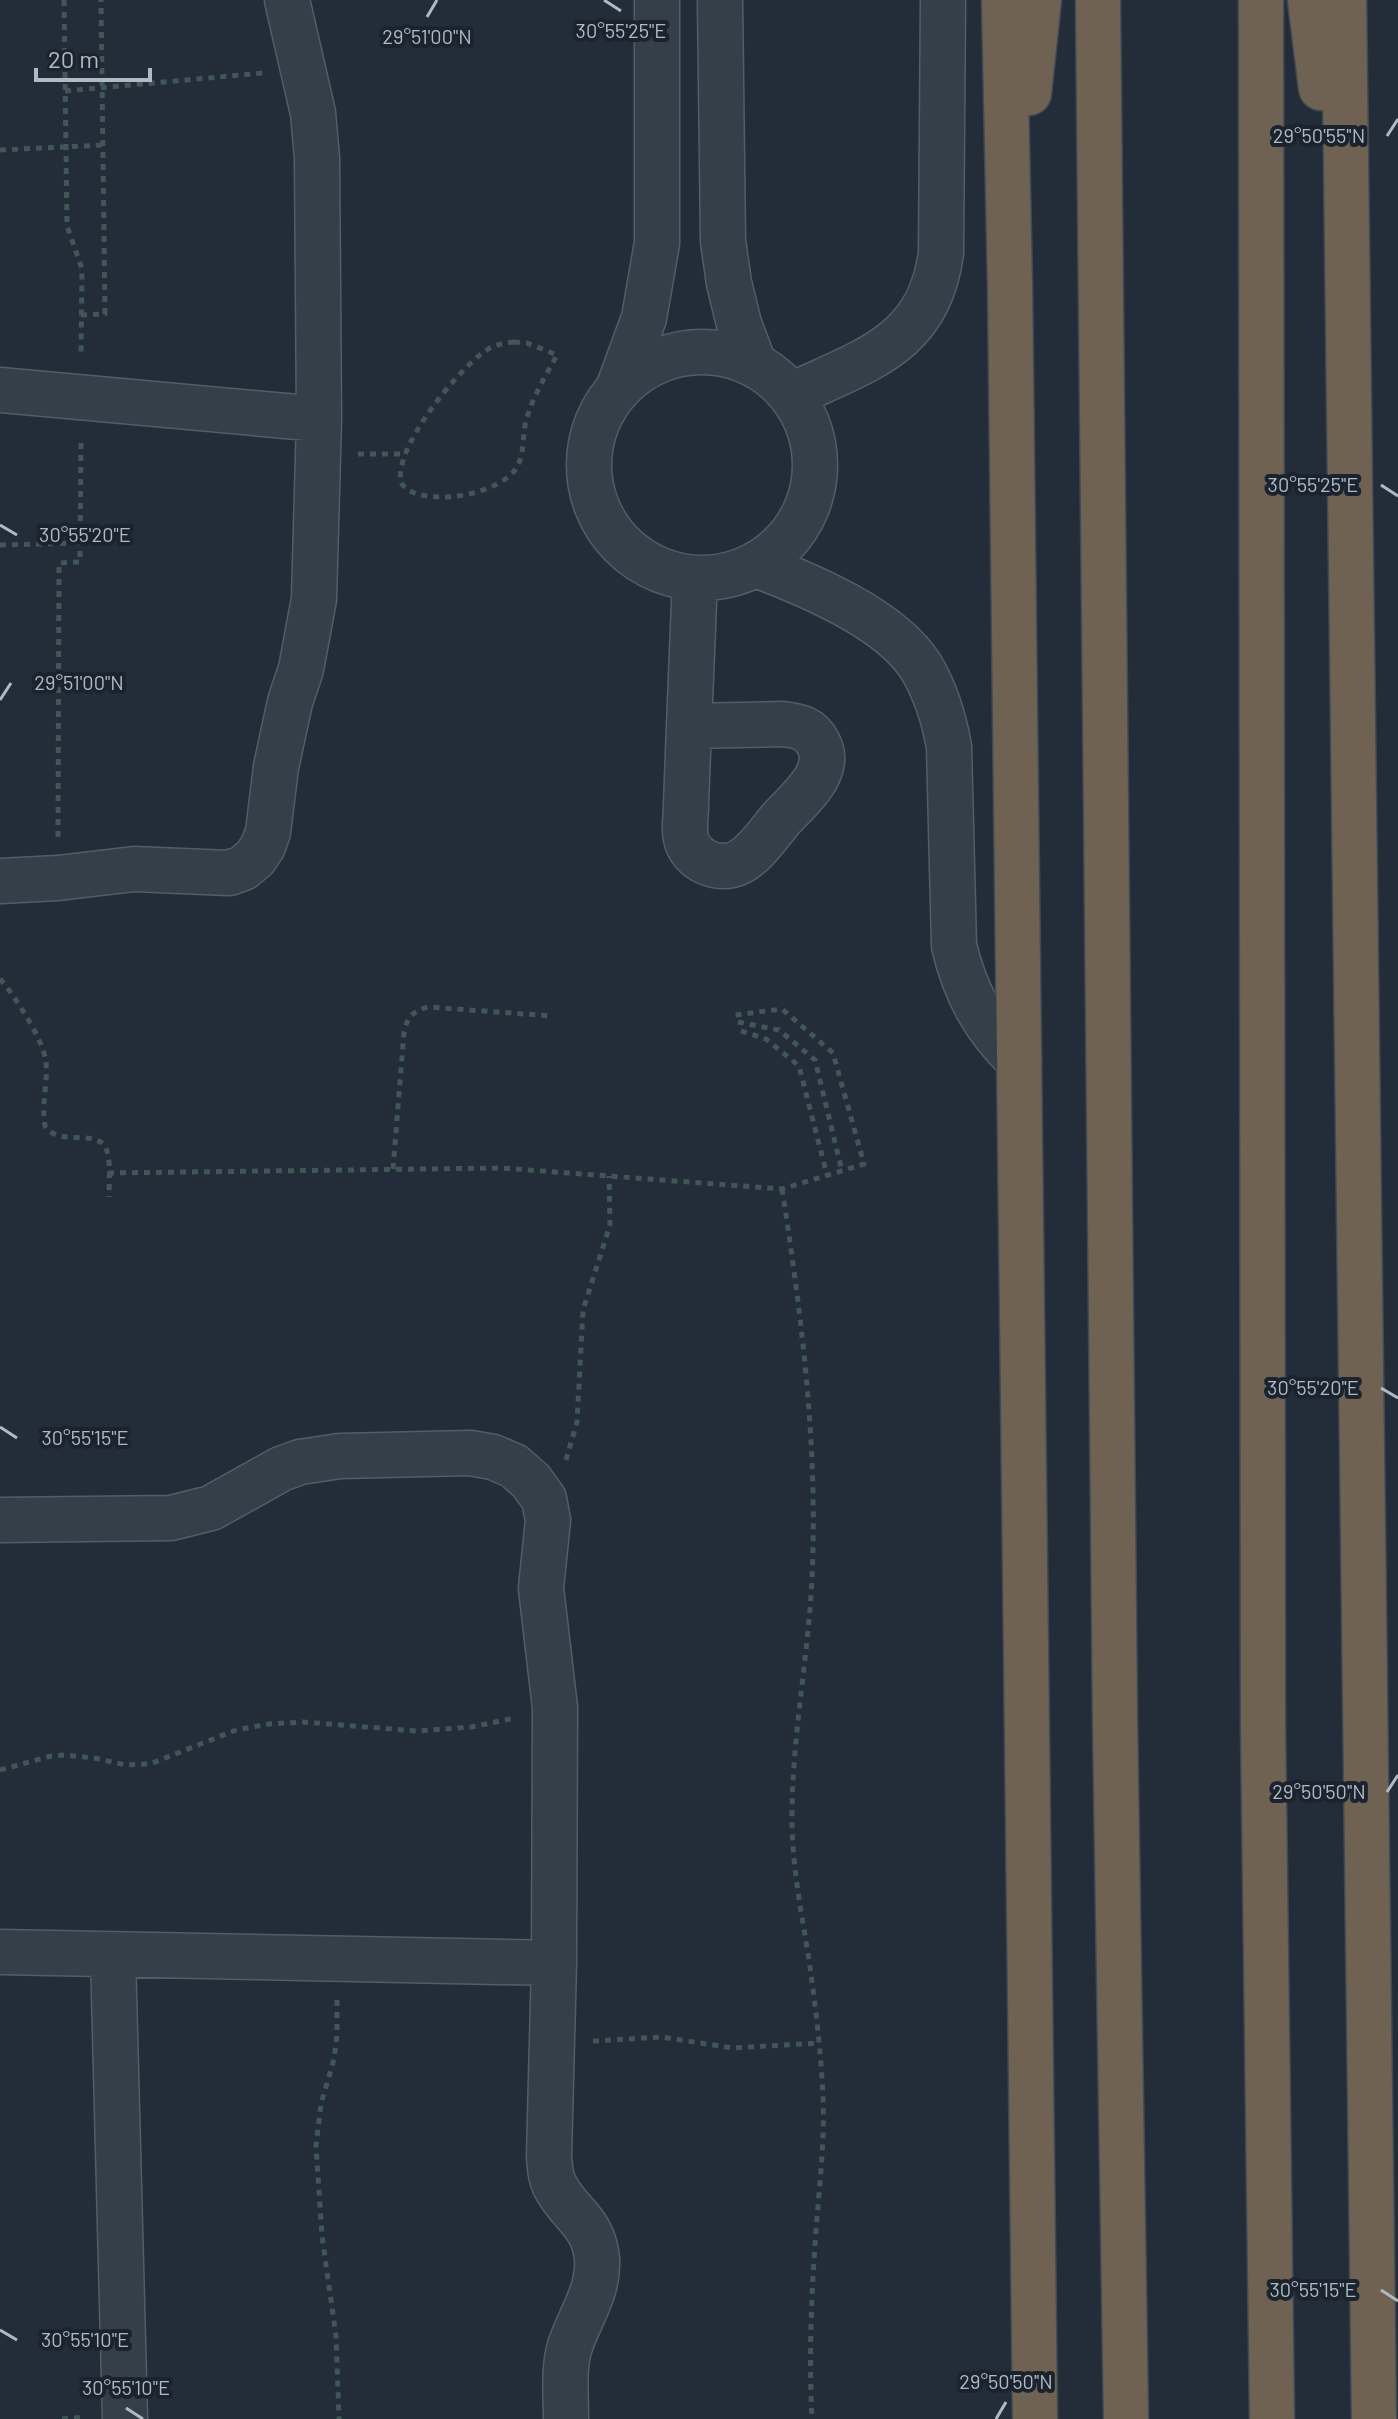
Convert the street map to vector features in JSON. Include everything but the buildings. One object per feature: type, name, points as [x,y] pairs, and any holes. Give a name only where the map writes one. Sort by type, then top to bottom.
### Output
[{"type":"highway","points":[[1004,0],[1035,2419]]},
{"type":"highway","points":[[1010,286],[1039,0]]},
{"type":"highway","points":[[1098,0],[1115,1719],[1126,2419]]},
{"type":"highway","points":[[1261,0],[1263,1724],[1272,2419]]},
{"type":"highway","points":[[1310,0],[1347,293]]},
{"type":"highway","points":[[1344,0],[1374,2419]]},
{"type":"street","points":[[0,881],[134,869],[229,873],[243,868],[255,858],[268,832],[282,734],[301,669],[314,599],[319,419],[317,158],[313,113],[287,0]]},
{"type":"street","points":[[618,389],[644,318],[657,243],[657,0]]},
{"type":"street","points":[[720,0],[723,241],[739,324],[754,364]]},
{"type":"street","points":[[792,395],[892,345],[908,331],[931,295],[941,253],[943,0]]},
{"type":"street","points":[[682,353],[731,355],[754,364],[774,377],[792,395],[806,419],[813,446],[814,474],[809,501],[797,527],[778,548],[756,565],[736,573],[695,578],[667,573],[642,561],[620,544],[603,521],[592,495],[589,467],[592,439],[601,412],[618,389],[637,372],[682,353]]},
{"type":"street","points":[[0,390],[319,419]]},
{"type":"street","points":[[756,565],[831,596],[866,617],[899,642],[919,664],[933,690],[944,718],[949,747],[954,946],[960,972],[983,1021],[1019,1061]]},
{"type":"street","points":[[689,726],[695,578]]},
{"type":"street","points":[[0,1520],[171,1518],[211,1508],[281,1469],[300,1462],[340,1456],[470,1453],[493,1457],[514,1466],[531,1481],[544,1499],[548,1520],[541,1588],[555,1708],[550,2171],[555,2186],[583,2220],[592,2237],[597,2257],[597,2278],[592,2298],[567,2359],[566,2419]]},
{"type":"street","points":[[0,1952],[554,1963]]},
{"type":"street","points":[[113,1955],[125,2419]]},
{"type":"path","points":[[58,878],[59,563],[80,562],[82,269],[67,226],[64,0]]},
{"type":"path","points":[[81,315],[105,314],[101,0]]},
{"type":"path","points":[[65,91],[303,70]]},
{"type":"path","points":[[0,150],[103,145]]},
{"type":"path","points":[[557,355],[528,412],[519,464],[515,471],[494,485],[464,495],[416,494],[405,488],[401,483],[400,470],[419,425],[476,358],[499,344],[514,342],[527,343],[557,355],[567,359]]},
{"type":"path","points":[[0,545],[80,543]]},
{"type":"path","points":[[0,979],[44,1052],[45,1126],[57,1136],[94,1139],[103,1143],[107,1151],[109,1197]]},
{"type":"path","points":[[393,1169],[404,1032],[411,1015],[429,1007],[552,1016]]},
{"type":"path","points":[[108,1173],[502,1168],[782,1189],[842,1171],[864,1164],[833,1053],[782,1009],[737,1018],[779,1030],[815,1060],[842,1171]]},
{"type":"path","points":[[741,1031],[766,1039],[799,1066],[827,1175]]},
{"type":"path","points":[[544,1499],[566,1461],[575,1435],[583,1310],[609,1234],[609,1176]]},
{"type":"path","points":[[782,1189],[798,1290],[812,1443],[814,1519],[812,1580],[793,1764],[792,1827],[823,2099],[822,2170],[811,2317],[812,2419]]},
{"type":"path","points":[[0,1770],[65,1755],[139,1766],[163,1760],[236,1730],[269,1724],[303,1722],[390,1730],[443,1730],[497,1723],[555,1708]]},
{"type":"path","points":[[336,1959],[337,2035],[317,2125],[316,2146],[320,2222],[336,2336],[339,2419]]},
{"type":"path","points":[[552,2044],[644,2037],[733,2048],[819,2043]]}]
